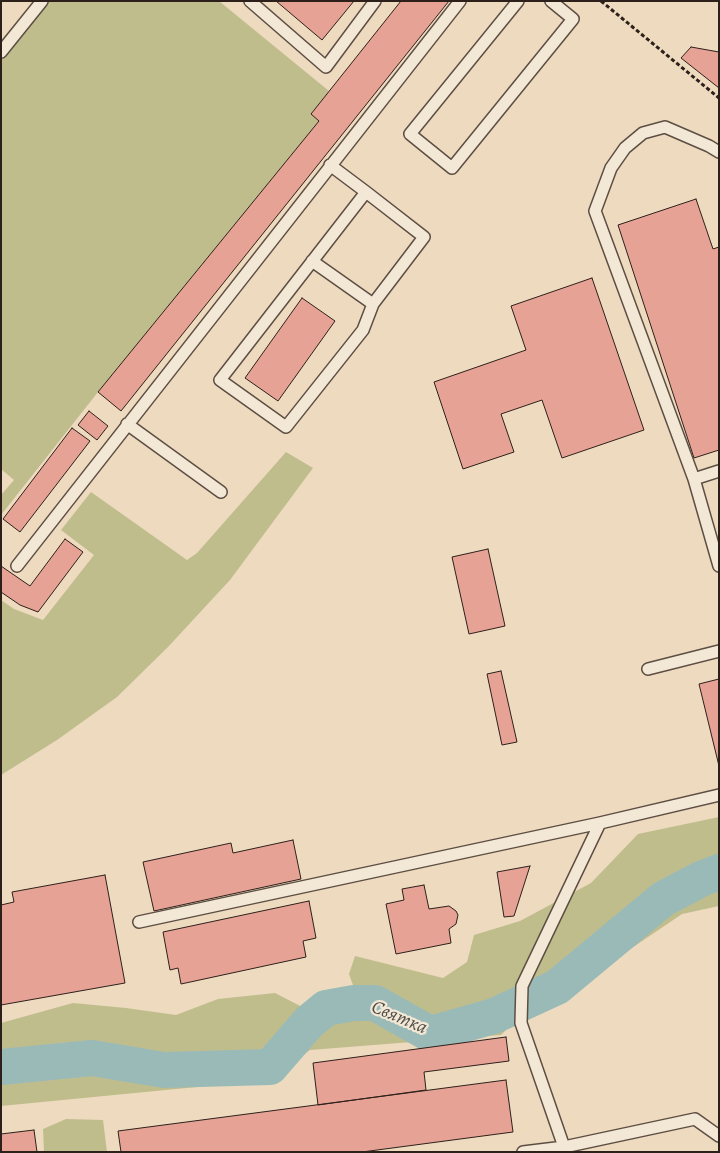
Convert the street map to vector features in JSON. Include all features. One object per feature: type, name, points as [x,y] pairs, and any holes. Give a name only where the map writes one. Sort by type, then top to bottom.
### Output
[{"type":"lane","points":[[1,52],[42,1]]},
{"type":"lane","points":[[250,1],[326,67],[375,1]]},
{"type":"lane","points":[[17,566],[460,1]]},
{"type":"lane","points":[[518,1],[410,134],[452,168],[573,19],[551,1]]},
{"type":"lane","points":[[719,152],[665,127],[643,134],[625,148],[611,168],[595,212],[694,479],[719,566]]},
{"type":"lane","points":[[330,165],[366,192],[424,237],[373,304],[363,330],[286,426],[220,380],[366,192]]},
{"type":"lane","points":[[312,261],[373,304]]},
{"type":"lane","points":[[127,424],[221,492]]},
{"type":"lane","points":[[694,479],[719,471]]},
{"type":"lane","points":[[648,669],[719,651]]},
{"type":"lane","points":[[139,922],[600,823],[719,795]]},
{"type":"lane","points":[[564,1146],[522,1023],[522,986],[600,823]]},
{"type":"lane","points":[[523,1152],[564,1146],[695,1119],[719,1136]]},
{"type":"path","points":[[601,1],[719,98]]},
{"type":"shaded area","points":[[48,1],[219,1],[329,91],[311,114],[319,121],[98,392],[1,515],[1,495],[14,480],[1,469],[1,61]]},
{"type":"shaded area","points":[[286,452],[313,468],[230,580],[168,647],[117,697],[57,740],[1,775],[1,600],[14,609],[43,620],[94,555],[61,530],[91,492],[187,560],[197,553]]},
{"type":"shaded area","points":[[719,817],[719,906],[682,914],[521,1023],[510,1026],[501,1035],[310,1050],[269,1080],[1,1106],[1,1023],[73,1003],[176,1015],[218,999],[275,993],[306,1009],[354,988],[349,974],[355,956],[443,978],[467,962],[474,935],[520,921],[591,883],[638,834]]},
{"type":"shaded area","points":[[66,1119],[103,1120],[107,1152],[44,1152],[43,1129]]},
{"type":"building","points":[[276,1],[354,1],[322,40]]},
{"type":"building","points":[[401,1],[449,1],[121,411],[98,392],[319,121],[311,114]]},
{"type":"building","points":[[691,47],[719,52],[719,88],[681,58]]},
{"type":"building","points":[[696,199],[713,249],[719,247],[719,450],[694,458],[618,225]]},
{"type":"building","points":[[592,278],[644,430],[562,458],[542,400],[501,414],[514,452],[463,469],[434,382],[526,350],[511,306]]},
{"type":"building","points":[[302,298],[335,321],[278,401],[245,378]]},
{"type":"building","points":[[89,411],[108,426],[97,440],[78,425]]},
{"type":"building","points":[[72,428],[90,441],[20,532],[3,519]]},
{"type":"building","points":[[65,539],[83,552],[38,612],[20,605],[1,592],[1,566],[30,586]]},
{"type":"building","points":[[488,549],[505,626],[469,634],[452,557]]},
{"type":"building","points":[[501,671],[517,742],[502,745],[487,674]]},
{"type":"building","points":[[719,679],[719,766],[699,684]]},
{"type":"building","points":[[293,840],[301,879],[154,911],[143,862],[231,843],[233,853]]},
{"type":"building","points":[[530,866],[514,916],[504,917],[497,872]]},
{"type":"building","points":[[105,875],[125,983],[1,1005],[1,905],[14,902],[12,892]]},
{"type":"building","points":[[424,885],[429,909],[449,906],[458,915],[456,924],[449,929],[451,943],[396,954],[386,904],[404,900],[402,889]]},
{"type":"building","points":[[309,901],[316,938],[303,941],[306,957],[181,984],[178,968],[170,970],[163,932]]},
{"type":"building","points":[[506,1037],[509,1061],[424,1072],[426,1090],[318,1105],[313,1063]]},
{"type":"building","points":[[506,1080],[513,1132],[362,1152],[121,1152],[118,1131]]},
{"type":"building","points":[[34,1130],[37,1152],[1,1152],[1,1134]]},
{"type":"waterway","name":"Святка","points":[[1,1067],[92,1058],[164,1070],[270,1067],[309,1022],[326,1008],[354,1003],[375,1003],[430,1034],[494,1016],[557,987],[663,899],[701,879],[719,872]]}]
